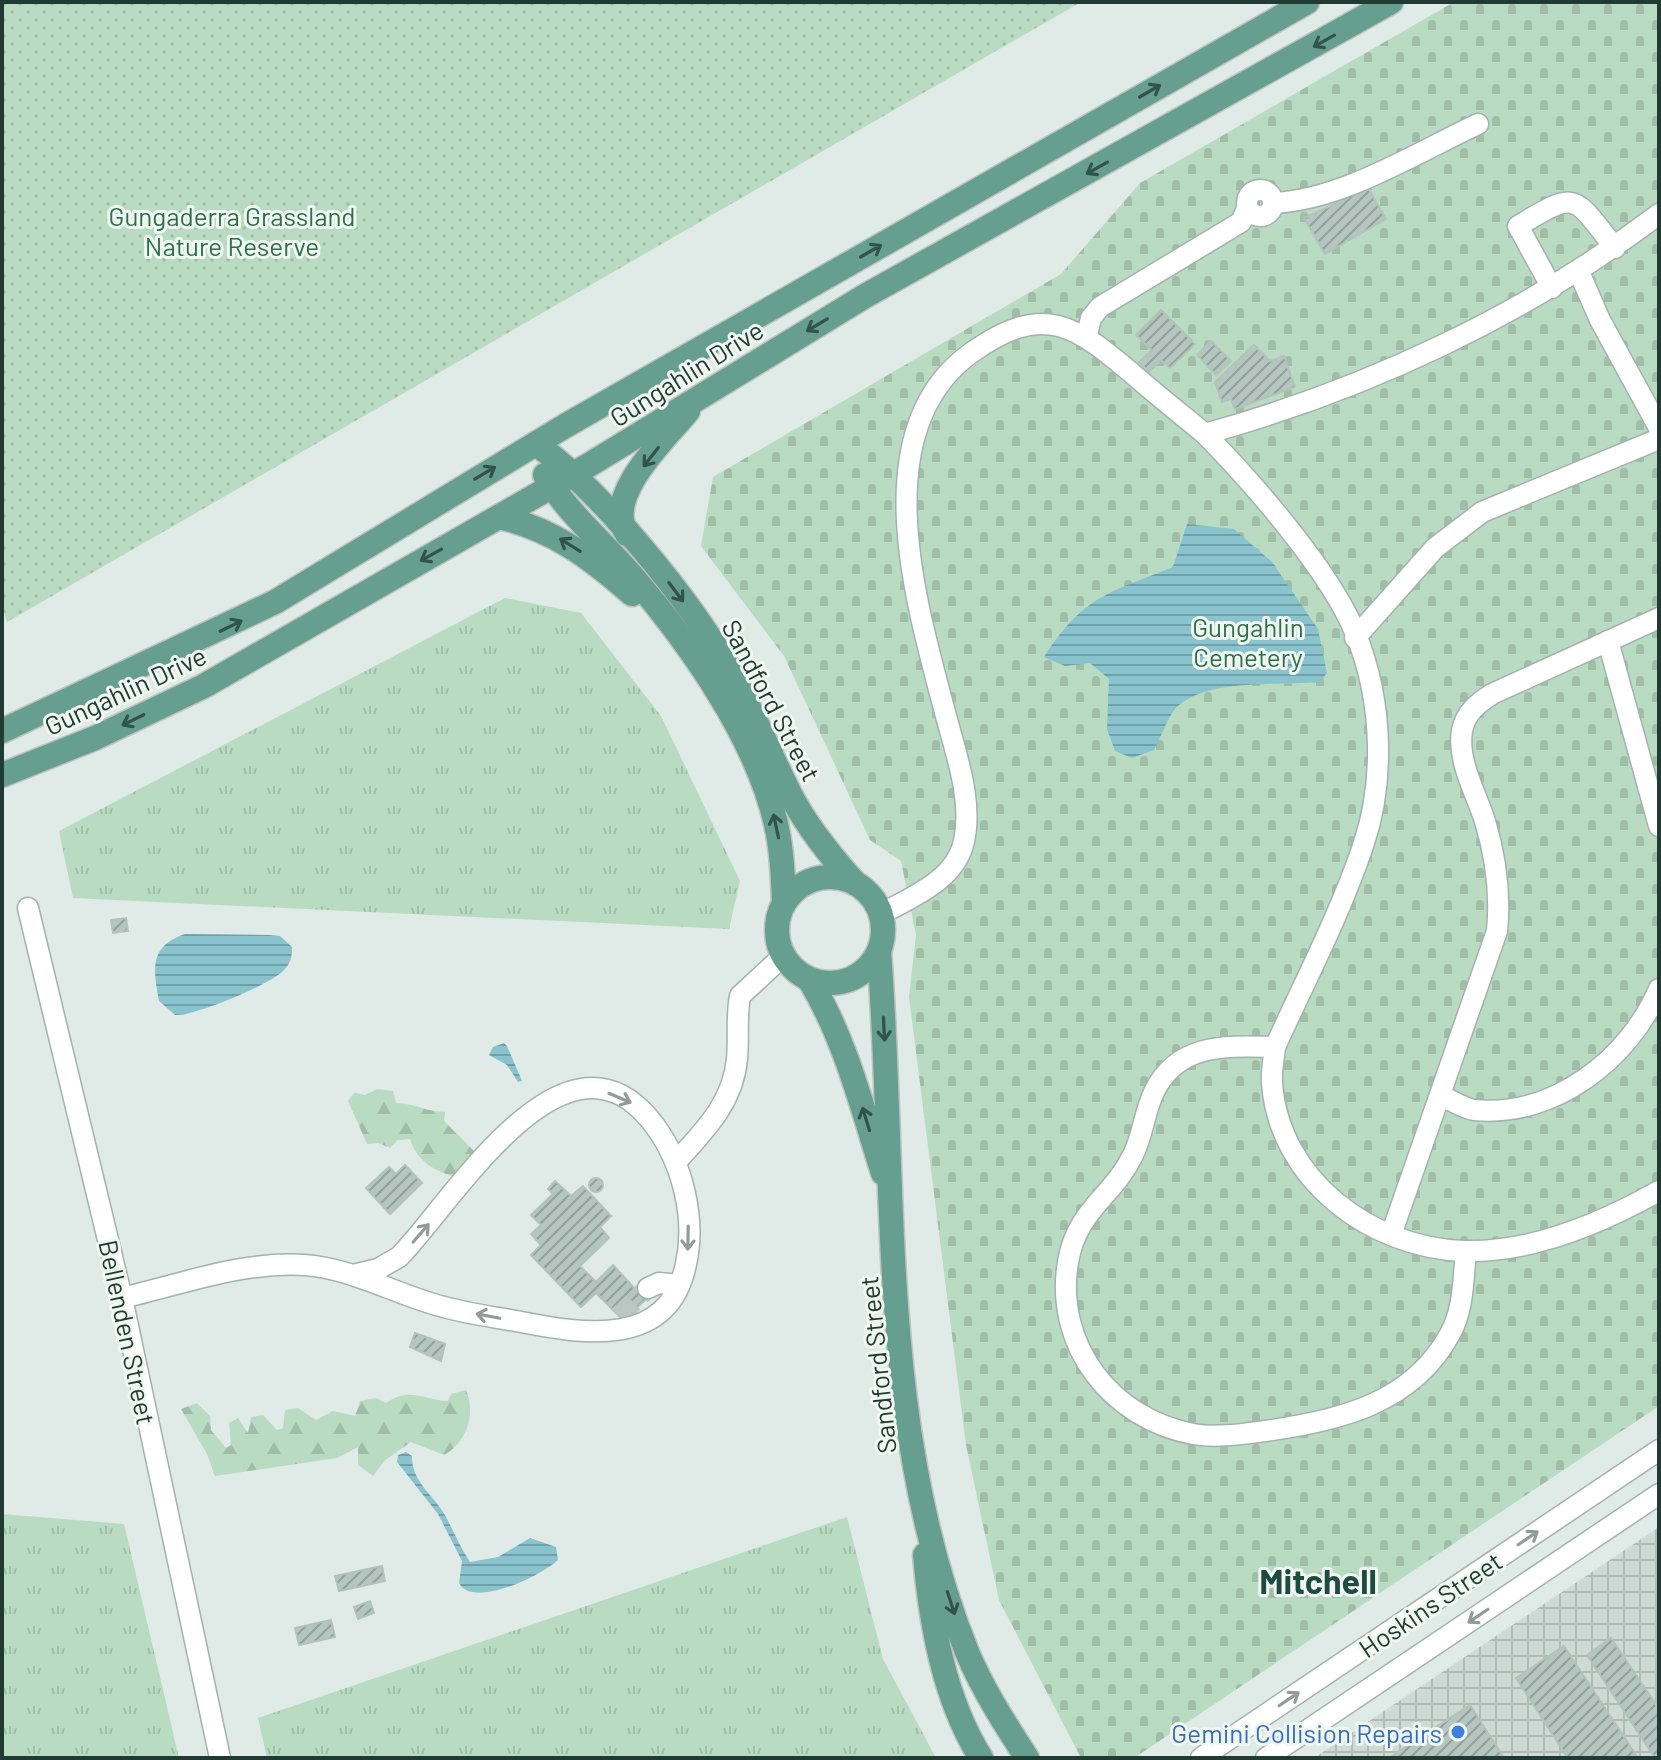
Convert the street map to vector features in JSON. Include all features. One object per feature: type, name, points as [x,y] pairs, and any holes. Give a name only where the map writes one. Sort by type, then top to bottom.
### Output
[{"type":"main road","name":"Gungahlin Drive","points":[[2,731],[234,625],[535,445],[1307,2]]},
{"type":"main road","name":"Gungahlin Drive","points":[[2,775],[95,738],[204,686],[562,481],[875,291],[1391,2]]},
{"type":"main road","points":[[628,535],[620,514],[625,493],[699,396]]},
{"type":"main road","points":[[535,445],[562,481]]},
{"type":"main road","name":"Sandford Street","points":[[562,481],[628,535],[667,580],[715,645],[797,806],[854,882]]},
{"type":"main road","name":"Sandford Street","points":[[562,481],[690,652],[754,760],[776,826],[784,903]]},
{"type":"main road","points":[[499,517],[539,528],[581,552],[650,611],[690,652]]},
{"type":"main road","points":[[828,877],[854,882],[870,896],[881,914],[883,932],[879,951],[862,972],[850,979],[823,982],[809,979],[794,969],[783,956],[777,929],[784,903],[792,892],[815,879],[828,877]]},
{"type":"main road","name":"Sandford Street","points":[[879,951],[889,1194],[908,1432],[926,1529],[967,1652],[1027,1758]]},
{"type":"main road","name":"Sandford Street","points":[[809,979],[823,1002],[849,1065],[889,1194]]},
{"type":"main road","name":"Sandford Street","points":[[926,1529],[929,1597],[944,1669],[981,1758]]},
{"type":"main road","points":[[1001,1716],[1042,1758]]},
{"type":"street","points":[[1087,335],[1091,318],[1100,307],[1241,222],[1247,209],[1247,197],[1256,190],[1268,192],[1273,203],[1314,197],[1343,187],[1478,124]]},
{"type":"street","points":[[1552,288],[1518,226],[1559,202],[1572,202],[1592,217],[1615,248]]},
{"type":"street","points":[[1205,434],[1345,389],[1552,288],[1615,248],[1659,214]]},
{"type":"street","points":[[1579,272],[1600,320],[1659,428]]},
{"type":"street","points":[[881,914],[924,892],[943,876],[964,844],[966,825],[960,773],[926,639],[910,552],[906,473],[918,420],[952,369],[983,344],[1015,327],[1040,325],[1087,335],[1205,434],[1244,475],[1315,565],[1350,621],[1378,721],[1377,781],[1363,845],[1275,1047],[1272,1082],[1281,1129],[1308,1174],[1348,1214],[1391,1235],[1423,1247],[1466,1251],[1573,1231],[1620,1213],[1659,1191]]},
{"type":"street","points":[[1355,638],[1435,548],[1482,512],[1659,439]]},
{"type":"street","points":[[1391,1235],[1497,931],[1500,905],[1493,851],[1466,767],[1462,729],[1470,713],[1492,694],[1659,618]]},
{"type":"street","points":[[1608,641],[1659,826]]},
{"type":"street","name":"Bellenden Street","points":[[28,908],[122,1298],[220,1758]]},
{"type":"street","points":[[677,1161],[718,1115],[731,1085],[737,1060],[740,996],[783,956]]},
{"type":"street","points":[[1440,1095],[1471,1110],[1532,1103],[1555,1095],[1610,1060],[1647,1014],[1659,989]]},
{"type":"street","points":[[1275,1047],[1219,1045],[1197,1051],[1181,1061],[1155,1090],[1130,1161],[1089,1209],[1080,1227],[1068,1260],[1067,1308],[1079,1349],[1106,1390],[1135,1414],[1195,1435],[1240,1434],[1303,1426],[1374,1405],[1415,1380],[1451,1333],[1461,1301],[1466,1251]]},
{"type":"street","points":[[122,1298],[199,1276],[265,1266],[308,1266],[357,1274],[443,1307],[572,1332],[599,1333],[652,1319],[679,1285],[687,1260],[688,1225],[677,1161],[653,1124],[618,1095],[586,1090],[560,1095],[528,1113],[497,1140],[399,1257],[378,1269],[357,1274]]},
{"type":"street","points":[[648,1288],[659,1283],[679,1285]]},
{"type":"street","points":[[599,1333],[619,1316]]},
{"type":"street","name":"Hoskins Street","points":[[1201,1758],[1659,1450]]},
{"type":"street","name":"Hoskins Street","points":[[1266,1758],[1659,1494]]},
{"type":"shaded area","points":[[1659,1527],[1659,1758],[1314,1758]]},
{"type":"green space","name":"Gungaderra Grassland Nature Reserve","points":[[2,2],[1081,2],[7,622],[2,604]]},
{"type":"green space","name":"Gungahlin Cemetery","points":[[1454,2],[1659,2],[1659,1406],[1134,1758],[1081,1758],[999,1600],[966,1445],[909,997],[916,935],[901,861],[870,840],[784,656],[701,546],[713,477],[1061,274],[1140,183]]},
{"type":"green space","points":[[505,598],[581,613],[661,716],[740,881],[729,929],[73,898],[59,831]]},
{"type":"green space","points":[[378,1089],[393,1091],[396,1103],[445,1112],[444,1121],[477,1154],[466,1161],[463,1172],[455,1177],[433,1168],[417,1153],[410,1139],[398,1140],[390,1148],[378,1143],[367,1144],[348,1101],[354,1093],[365,1095]]},
{"type":"green space","points":[[466,1390],[469,1418],[459,1443],[444,1455],[411,1442],[384,1461],[373,1476],[358,1465],[358,1447],[337,1458],[215,1476],[207,1454],[181,1409],[197,1403],[210,1416],[211,1430],[226,1448],[231,1445],[229,1423],[238,1418],[248,1433],[251,1417],[263,1415],[277,1430],[283,1428],[285,1410],[298,1408],[316,1420],[333,1411],[355,1416],[360,1401],[376,1398],[386,1403],[409,1395],[448,1401],[451,1394]]},
{"type":"green space","points":[[2,1514],[124,1524],[179,1758],[2,1758]]},
{"type":"green space","points":[[847,1517],[883,1659],[936,1758],[267,1758],[258,1718]]},
{"type":"water","points":[[1187,524],[1234,529],[1272,562],[1318,629],[1327,673],[1320,682],[1226,687],[1192,697],[1174,710],[1154,750],[1132,758],[1115,751],[1107,729],[1109,679],[1090,663],[1065,666],[1044,657],[1072,620],[1100,598],[1173,567]]},
{"type":"water","points":[[185,934],[280,936],[292,947],[291,956],[288,965],[277,976],[249,991],[214,1005],[175,1015],[159,1001],[156,960],[165,945]]},
{"type":"water","points":[[504,1043],[522,1081],[518,1082],[507,1065],[489,1055],[493,1047]]},
{"type":"water","points":[[406,1452],[412,1456],[419,1481],[441,1509],[470,1562],[498,1557],[530,1538],[556,1547],[558,1560],[537,1574],[507,1587],[478,1593],[467,1590],[459,1583],[462,1561],[438,1514],[397,1462],[398,1455]]},
{"type":"building","points":[[1368,188],[1386,219],[1325,254],[1304,218],[1348,198],[1346,195]]},
{"type":"building","points":[[1161,310],[1195,344],[1170,368],[1161,360],[1149,372],[1139,362],[1152,350],[1136,335]]},
{"type":"building","points":[[1211,341],[1231,361],[1216,375],[1197,355]]},
{"type":"building","points":[[1254,345],[1270,361],[1284,356],[1295,387],[1235,409],[1231,399],[1222,402],[1215,382]]},
{"type":"building","points":[[126,918],[128,931],[113,933],[111,920]]},
{"type":"building","points":[[405,1165],[422,1183],[390,1214],[366,1188],[389,1167],[396,1174]]},
{"type":"building","points":[[596,1178],[603,1185],[596,1192],[589,1185]]},
{"type":"building","points":[[555,1181],[571,1196],[583,1186],[611,1216],[600,1227],[609,1238],[580,1266],[596,1282],[613,1265],[636,1290],[643,1283],[653,1293],[623,1320],[596,1293],[581,1307],[531,1255],[541,1245],[531,1234],[541,1225],[531,1215],[553,1194],[548,1189]]},
{"type":"building","points":[[415,1333],[445,1344],[441,1361],[410,1347]]},
{"type":"building","points":[[382,1566],[385,1581],[339,1591],[335,1576]]},
{"type":"building","points":[[370,1601],[374,1613],[358,1619],[354,1607]]},
{"type":"building","points":[[331,1620],[335,1637],[299,1645],[295,1628]]},
{"type":"building","points":[[1611,1638],[1659,1709],[1659,1758],[1655,1758],[1587,1655]]},
{"type":"building","points":[[1564,1646],[1638,1758],[1568,1758],[1516,1678]]},
{"type":"building","name":"Gemini Collision Repairs","points":[[1470,1705],[1504,1758],[1389,1758]]},
{"type":"tunnel","points":[[619,1316],[648,1288]]},
{"type":"place","name":"Gemini Collision Repairs","points":[[1458,1732]]},
{"type":"district","name":"Mitchell","points":[[1318,1580]]}]
